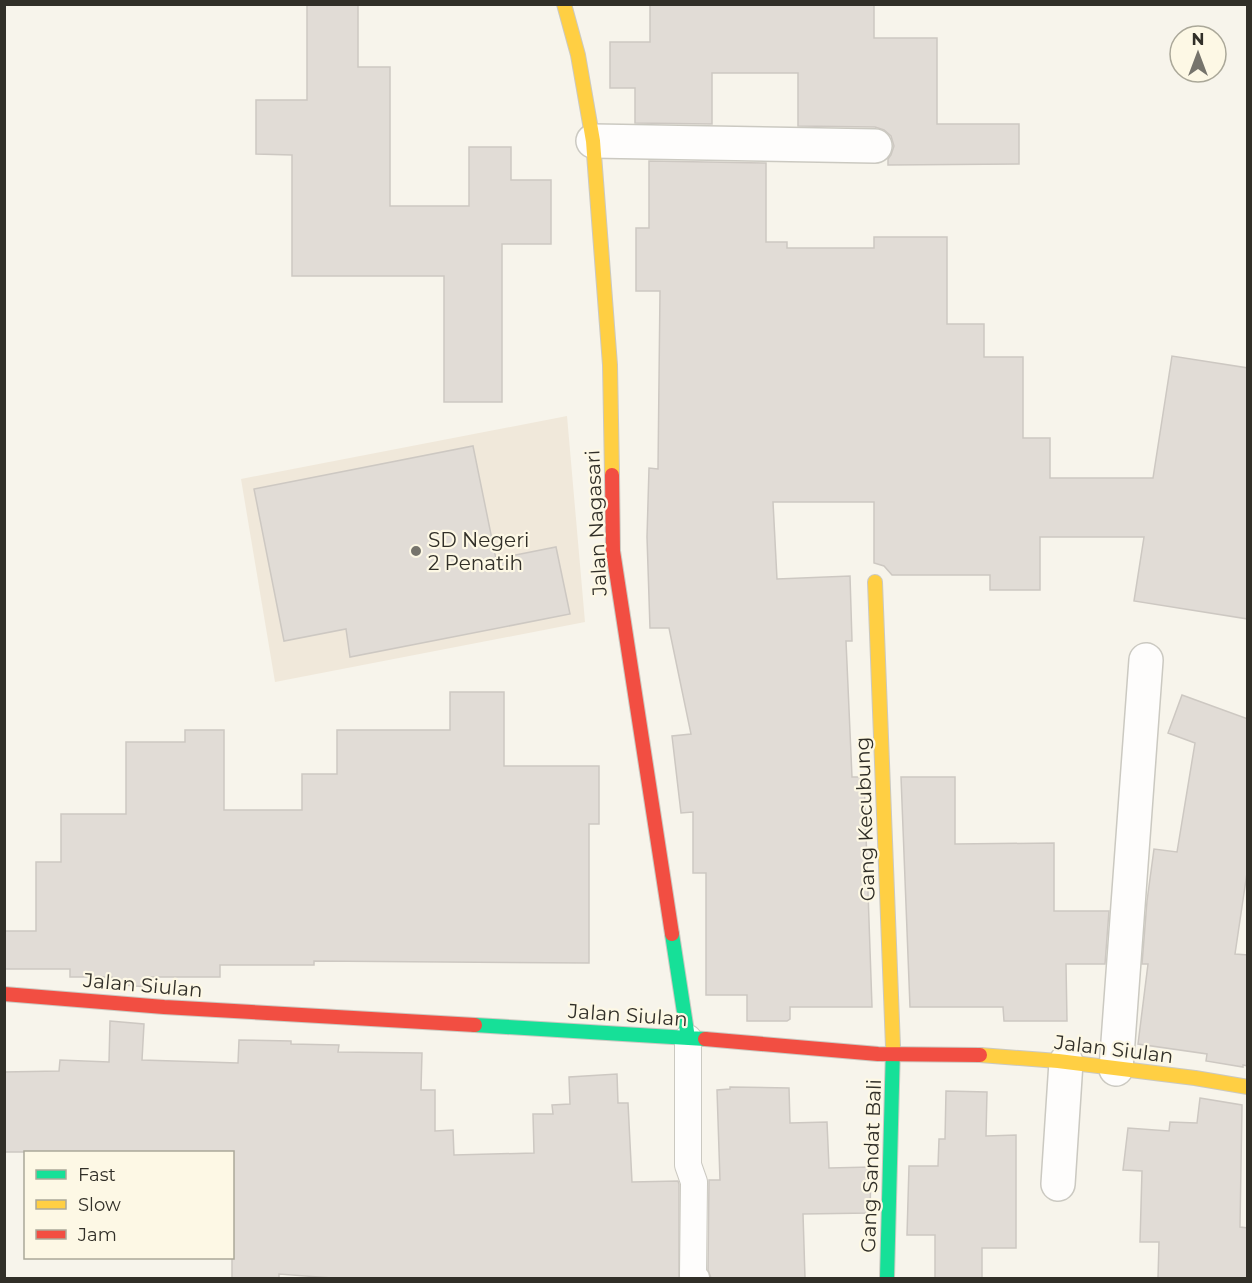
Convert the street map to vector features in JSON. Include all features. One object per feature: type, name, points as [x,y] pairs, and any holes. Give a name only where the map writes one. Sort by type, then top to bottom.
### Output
[{"type":"street","name":"Jalan Nagasari","points":[[564,4],[578,55],[593,141],[610,365],[613,551],[688,1038]]},
{"type":"street","points":[[593,141],[875,146]]},
{"type":"street","name":"Gang Kecubung","points":[[875,582],[893,1055]]},
{"type":"street","points":[[1116,1069],[1146,660]]},
{"type":"street","name":"Jalan Siulan","points":[[4,994],[164,1007],[688,1038],[893,1055],[984,1056],[1065,1062],[1248,1087]]},
{"type":"street","name":"Gang Sandat Bali","points":[[887,1278],[893,1055]]},
{"type":"street","points":[[1058,1184],[1065,1062]]},
{"type":"lane","points":[[688,1038],[688,1165],[694,1182],[693,1276],[696,1278]]},
{"type":"shaded area","name":"SD Negeri 2 Penatih","points":[[567,416],[585,622],[275,682],[241,479]]},
{"type":"building","points":[[307,4],[358,4],[358,67],[390,67],[390,206],[469,206],[469,147],[511,147],[511,180],[551,180],[551,244],[502,244],[502,402],[444,402],[444,276],[292,276],[292,155],[256,154],[256,100],[307,100]]},
{"type":"building","points":[[650,4],[874,4],[874,38],[937,38],[937,124],[1019,124],[1019,164],[888,165],[888,159],[894,146],[891,136],[884,130],[875,127],[798,126],[798,73],[712,73],[712,124],[635,123],[635,88],[610,88],[610,42],[650,42]]},
{"type":"building","points":[[649,161],[766,163],[766,242],[787,242],[787,248],[874,248],[874,237],[947,237],[947,324],[984,324],[984,357],[1023,357],[1023,438],[1050,438],[1050,478],[1153,478],[1172,356],[1248,368],[1248,619],[1134,601],[1144,537],[1040,537],[1040,590],[990,590],[990,575],[892,575],[884,566],[874,563],[874,502],[773,502],[777,579],[850,576],[852,641],[846,641],[852,777],[864,777],[872,1007],[790,1007],[790,1019],[787,1021],[747,1021],[747,995],[706,995],[706,873],[693,873],[693,812],[681,813],[672,736],[691,734],[669,628],[650,628],[647,537],[649,468],[658,469],[660,291],[636,291],[636,228],[649,228]]},
{"type":"building","name":"SD Negeri 2 Penatih","points":[[473,446],[496,559],[556,547],[570,614],[350,657],[346,629],[284,641],[254,489]]},
{"type":"building","points":[[450,692],[504,692],[504,766],[599,766],[599,824],[589,824],[589,963],[314,961],[314,965],[220,965],[220,977],[148,977],[147,987],[112,984],[112,977],[70,977],[70,969],[4,969],[4,931],[36,931],[36,862],[61,862],[61,814],[126,814],[126,742],[185,742],[185,730],[224,730],[224,810],[302,810],[302,774],[337,774],[337,730],[450,730]]},
{"type":"building","points":[[1182,695],[1248,719],[1248,866],[1235,954],[1248,955],[1248,1066],[1243,1065],[1243,1067],[1206,1061],[1207,1054],[1138,1044],[1148,964],[1142,964],[1154,849],[1177,852],[1195,743],[1168,733]]},
{"type":"building","points":[[901,777],[955,777],[955,844],[1054,843],[1054,911],[1109,911],[1105,964],[1066,964],[1067,1021],[1004,1021],[1003,1007],[910,1007]]},
{"type":"building","points":[[110,1021],[144,1024],[142,1060],[238,1063],[239,1040],[339,1045],[338,1052],[422,1053],[421,1090],[435,1090],[435,1131],[453,1130],[454,1155],[534,1153],[533,1114],[553,1114],[552,1105],[570,1104],[569,1077],[617,1074],[618,1103],[628,1103],[632,1182],[678,1181],[679,1184],[679,1278],[332,1278],[279,1274],[279,1278],[232,1278],[234,1151],[4,1152],[4,1072],[59,1071],[60,1060],[109,1062]]},
{"type":"building","points":[[730,1087],[789,1088],[790,1123],[827,1122],[829,1168],[871,1167],[870,1213],[803,1214],[805,1278],[711,1278],[708,1270],[709,1180],[720,1180],[717,1090],[730,1089]]},
{"type":"building","points":[[946,1091],[987,1092],[986,1136],[1016,1135],[1016,1248],[982,1248],[982,1278],[935,1278],[935,1235],[907,1235],[909,1166],[938,1166],[939,1139],[945,1139]]},
{"type":"building","points":[[1200,1098],[1242,1105],[1240,1227],[1248,1228],[1248,1278],[1158,1278],[1159,1242],[1140,1242],[1142,1171],[1123,1170],[1128,1128],[1169,1131],[1170,1122],[1197,1123]]},
{"type":"traffic: fast","points":[[672,934],[688,1038]]},
{"type":"traffic: fast","points":[[475,1025],[705,1039]]},
{"type":"traffic: fast","points":[[887,1278],[893,1047]]},
{"type":"traffic: slow","points":[[564,4],[578,55],[593,141],[610,365],[612,475]]},
{"type":"traffic: slow","points":[[875,582],[893,1047]]},
{"type":"traffic: slow","points":[[980,1055],[1058,1061],[1248,1087]]},
{"type":"traffic: jam","points":[[612,475],[613,551],[672,934]]},
{"type":"traffic: jam","points":[[4,994],[164,1007],[475,1025]]},
{"type":"traffic: jam","points":[[705,1039],[878,1054],[980,1055]]},
{"type":"place","name":"SD Negeri 2 Penatih","points":[[416,551]]}]
